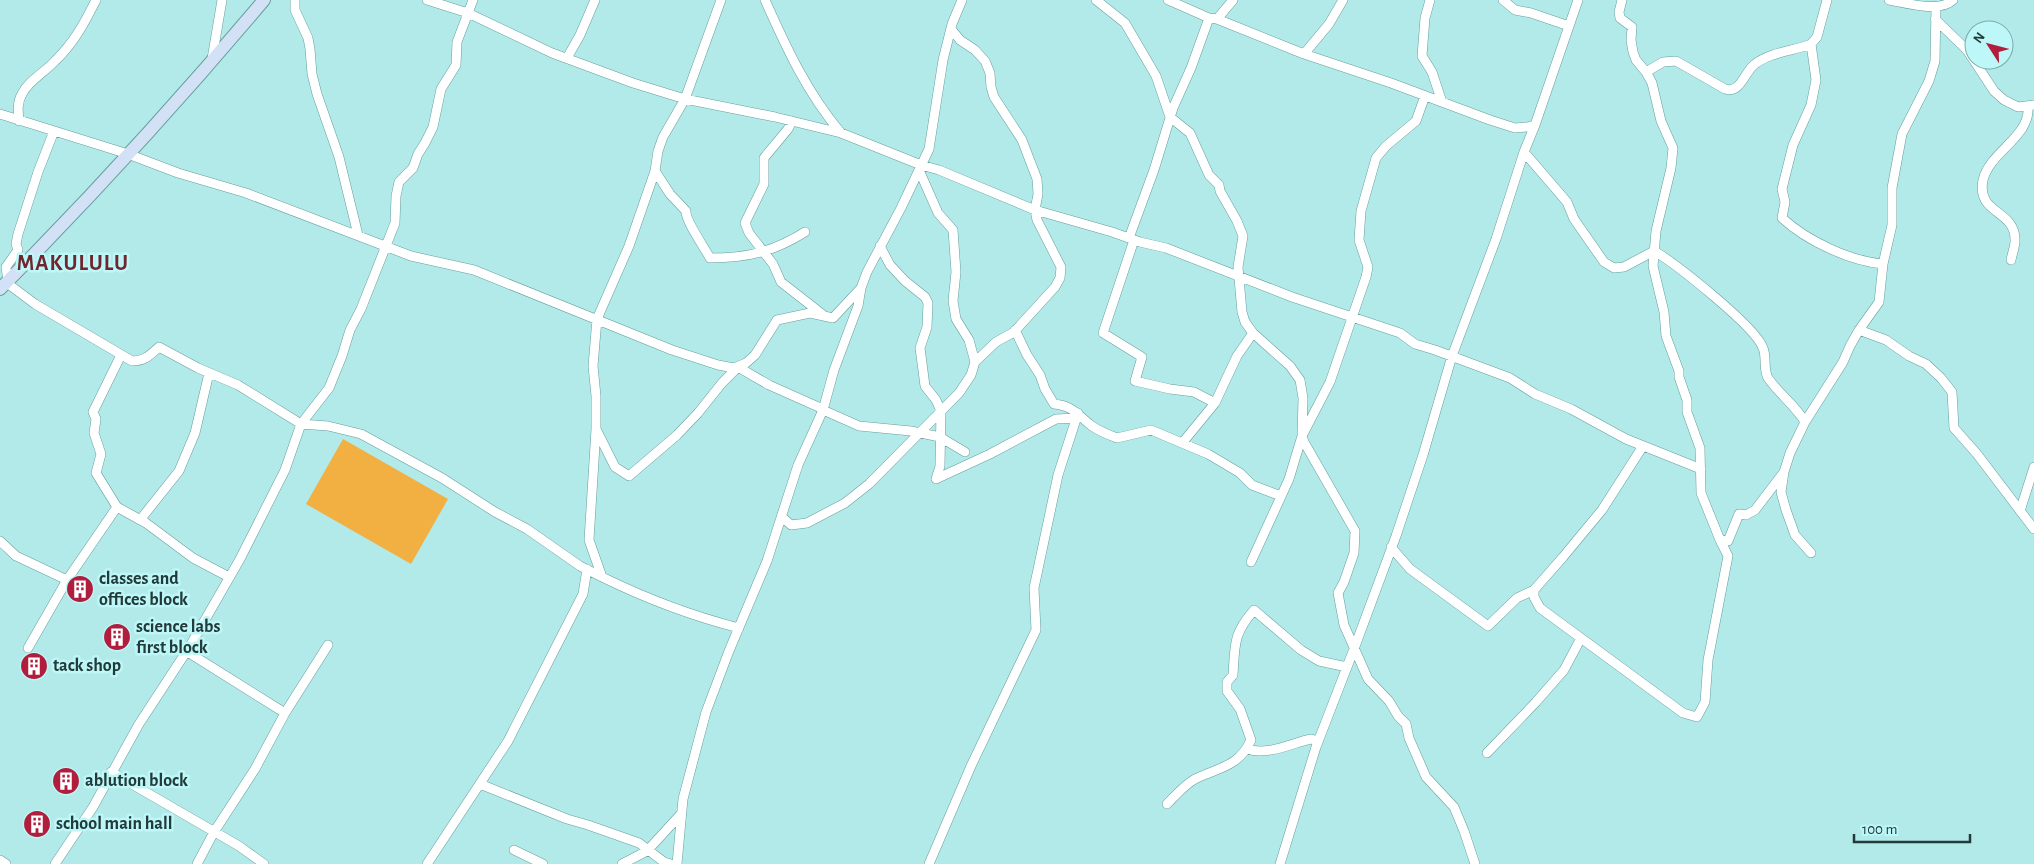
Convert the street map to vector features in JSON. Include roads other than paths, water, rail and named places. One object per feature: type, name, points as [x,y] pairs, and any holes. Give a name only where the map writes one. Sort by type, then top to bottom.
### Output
[{"type":"street","points":[[19,121],[18,114],[21,95],[26,87],[56,61],[79,34],[96,0]]},
{"type":"street","points":[[212,62],[222,0]]},
{"type":"street","points":[[4,285],[212,62],[264,0]]},
{"type":"street","points":[[295,0],[295,10],[308,38],[312,74],[317,94],[338,157],[358,234]]},
{"type":"street","points":[[427,0],[468,13],[552,53],[633,83],[686,99],[841,133],[920,167],[939,170],[1035,210],[1166,248],[1240,278],[1400,333],[1415,344],[1510,378],[1535,394],[1571,409],[1643,446],[1701,469]]},
{"type":"street","points":[[55,864],[93,807],[139,724],[186,651],[240,559],[285,470],[301,424],[329,388],[350,330],[361,309],[395,223],[396,196],[399,182],[413,168],[418,154],[433,126],[441,89],[456,65],[457,42],[473,0]]},
{"type":"street","points":[[567,58],[580,35],[595,0]]},
{"type":"street","points":[[602,577],[589,540],[596,429],[596,396],[593,366],[597,319],[629,246],[655,171],[658,151],[663,137],[686,99],[722,0]]},
{"type":"street","points":[[765,0],[782,41],[799,72],[841,133]]},
{"type":"street","points":[[596,429],[615,468],[630,476],[677,435],[722,383],[738,367],[755,355],[770,328],[777,320],[810,314],[832,318],[836,316],[860,288],[929,148],[943,60],[951,29],[962,0]]},
{"type":"street","points":[[1096,0],[1125,23],[1156,76],[1170,117],[1190,133],[1209,176],[1219,185],[1220,191],[1241,228],[1243,242],[1238,261],[1242,312],[1245,322],[1253,333],[1290,366],[1300,380],[1303,398],[1302,436],[1306,448],[1355,531],[1354,553],[1338,593],[1344,626],[1368,680],[1406,724],[1409,738],[1426,777],[1454,807],[1475,864]]},
{"type":"street","points":[[1168,0],[1304,54],[1391,83],[1510,127],[1522,128],[1535,125]]},
{"type":"street","points":[[1215,403],[1194,392],[1135,381],[1142,357],[1103,333],[1170,117],[1213,18],[1233,0]]},
{"type":"street","points":[[1304,54],[1329,24],[1343,0]]},
{"type":"street","points":[[1430,0],[1425,18],[1422,56],[1432,72],[1442,102]]},
{"type":"street","points":[[1503,0],[1515,10],[1531,13],[1568,26]]},
{"type":"street","points":[[1280,864],[1318,741],[1391,547],[1423,455],[1452,356],[1496,239],[1524,152],[1578,0]]},
{"type":"street","points":[[1534,590],[1534,597],[1540,608],[1683,714],[1697,717],[1706,702],[1708,660],[1728,556],[1701,493],[1700,448],[1687,412],[1687,400],[1679,377],[1679,370],[1666,336],[1664,312],[1653,266],[1656,231],[1671,168],[1673,148],[1660,121],[1652,83],[1636,60],[1633,52],[1631,40],[1632,27],[1620,18],[1619,12],[1622,0]]},
{"type":"street","points":[[1646,72],[1663,62],[1676,61],[1729,90],[1738,87],[1756,63],[1811,44],[1818,37],[1827,0]]},
{"type":"street","points":[[1889,0],[1936,7],[1943,6],[1953,0]]},
{"type":"street","points":[[1811,553],[1795,535],[1786,510],[1781,492],[1784,472],[1790,453],[1805,422],[1843,362],[1859,330],[1879,302],[1883,264],[1892,225],[1892,188],[1903,130],[1930,81],[1935,61],[1936,7]]},
{"type":"street","points":[[1935,19],[1967,50],[1994,91],[2014,106],[2031,105],[2029,115],[2021,130],[1987,167],[1982,189],[1983,198],[1987,204],[2004,216],[2010,224],[2015,242],[2011,260]]},
{"type":"street","points":[[782,517],[791,525],[807,522],[845,503],[869,484],[959,393],[971,375],[975,362],[996,342],[1016,330],[1055,287],[1061,272],[1061,267],[1037,220],[1035,210],[1038,194],[1037,179],[1022,140],[994,97],[986,61],[975,50],[960,40],[951,29]]},
{"type":"street","points":[[1811,44],[1816,80],[1811,105],[1793,146],[1782,189],[1784,202],[1782,218],[1798,233],[1820,245],[1870,263],[1883,264]]},
{"type":"street","points":[[1251,562],[1289,480],[1302,436],[1330,382],[1368,272],[1359,240],[1363,200],[1376,158],[1386,146],[1416,121],[1425,96]]},
{"type":"street","points":[[0,114],[128,154],[178,173],[246,193],[358,234],[411,256],[474,270],[701,360],[718,365],[738,367],[769,384],[859,426],[919,432],[940,437],[965,452]]},
{"type":"street","points":[[792,122],[764,158],[764,184],[746,220],[746,226],[773,264],[781,282],[826,318]]},
{"type":"street","points":[[4,285],[6,267],[18,250],[16,244],[18,234],[38,172],[54,131]]},
{"type":"street","points":[[1524,152],[1566,202],[1582,232],[1604,262],[1614,268],[1624,268],[1654,251]]},
{"type":"street","points":[[920,167],[938,213],[954,230],[956,272],[953,302],[956,319],[970,340],[975,362]]},
{"type":"street","points":[[655,171],[670,194],[686,211],[685,217],[710,258],[740,258],[787,243],[805,232]]},
{"type":"street","points":[[880,246],[890,265],[905,281],[925,297],[928,303],[927,327],[920,348],[925,386],[936,400],[941,411],[940,466],[936,478],[990,454],[1056,419],[1077,415]]},
{"type":"street","points":[[1654,251],[1701,285],[1755,335],[1763,348],[1767,376],[1800,413],[1805,422]]},
{"type":"street","points":[[4,285],[11,286],[35,304],[132,361],[141,361],[159,346],[208,373],[238,385],[301,424],[328,426],[361,434],[442,478],[602,577],[680,609],[739,628]]},
{"type":"street","points":[[677,864],[686,780],[706,712],[767,561],[798,465],[823,409],[858,306],[860,288]]},
{"type":"street","points":[[1016,330],[1027,355],[1040,375],[1045,389],[1054,404],[1067,406],[1092,426],[1117,438],[1151,430],[1183,442],[1240,473],[1252,485],[1281,496]]},
{"type":"street","points":[[1859,330],[1886,340],[1909,356],[1926,364],[1941,378],[1952,392],[1954,428],[1977,454],[2034,529]]},
{"type":"street","points":[[1183,442],[1215,403],[1237,356],[1253,333]]},
{"type":"street","points":[[121,355],[93,412],[96,419],[94,433],[101,454],[96,472],[117,507],[140,520],[193,558],[229,577]]},
{"type":"street","points":[[140,520],[179,472],[195,433],[208,373]]},
{"type":"street","points":[[930,864],[971,766],[1036,630],[1034,588],[1058,475],[1077,415]]},
{"type":"street","points":[[1391,547],[1410,569],[1488,626],[1517,598],[1534,590],[1602,510],[1643,446]]},
{"type":"street","points":[[2020,511],[2034,467]]},
{"type":"street","points":[[1720,540],[1728,541],[1740,514],[1746,514],[1755,510],[1784,472]]},
{"type":"street","points":[[28,648],[67,580],[117,507]]},
{"type":"street","points":[[0,541],[16,556],[67,580]]},
{"type":"street","points":[[426,864],[508,741],[583,594],[587,569]]},
{"type":"street","points":[[1167,804],[1196,778],[1225,768],[1240,758],[1247,749],[1251,740],[1240,709],[1227,691],[1227,682],[1233,675],[1235,639],[1242,624],[1254,610],[1301,650],[1319,662],[1347,667]]},
{"type":"street","points":[[1488,753],[1564,670],[1581,638]]},
{"type":"street","points":[[197,864],[214,832],[255,769],[285,713],[328,645]]},
{"type":"street","points":[[186,651],[285,713]]},
{"type":"street","points":[[1247,749],[1253,751],[1280,748],[1311,738],[1318,741]]},
{"type":"street","points":[[111,772],[239,846],[264,864]]},
{"type":"street","points":[[480,784],[567,819],[638,843],[664,862],[671,864]]},
{"type":"street","points":[[622,864],[647,851],[682,814]]},
{"type":"street","points":[[514,850],[543,864]]},
{"type":"street","points":[[0,860],[6,864]]},
{"type":"place","name":"classes and offices block","points":[[80,589]]},
{"type":"place","name":"science labs first block","points":[[117,637]]},
{"type":"place","name":"tack shop","points":[[34,666]]},
{"type":"place","name":"ablution block","points":[[66,781]]},
{"type":"place","name":"school main hall","points":[[37,824]]},
{"type":"district","name":"MAKULULU","points":[[73,263]]}]
